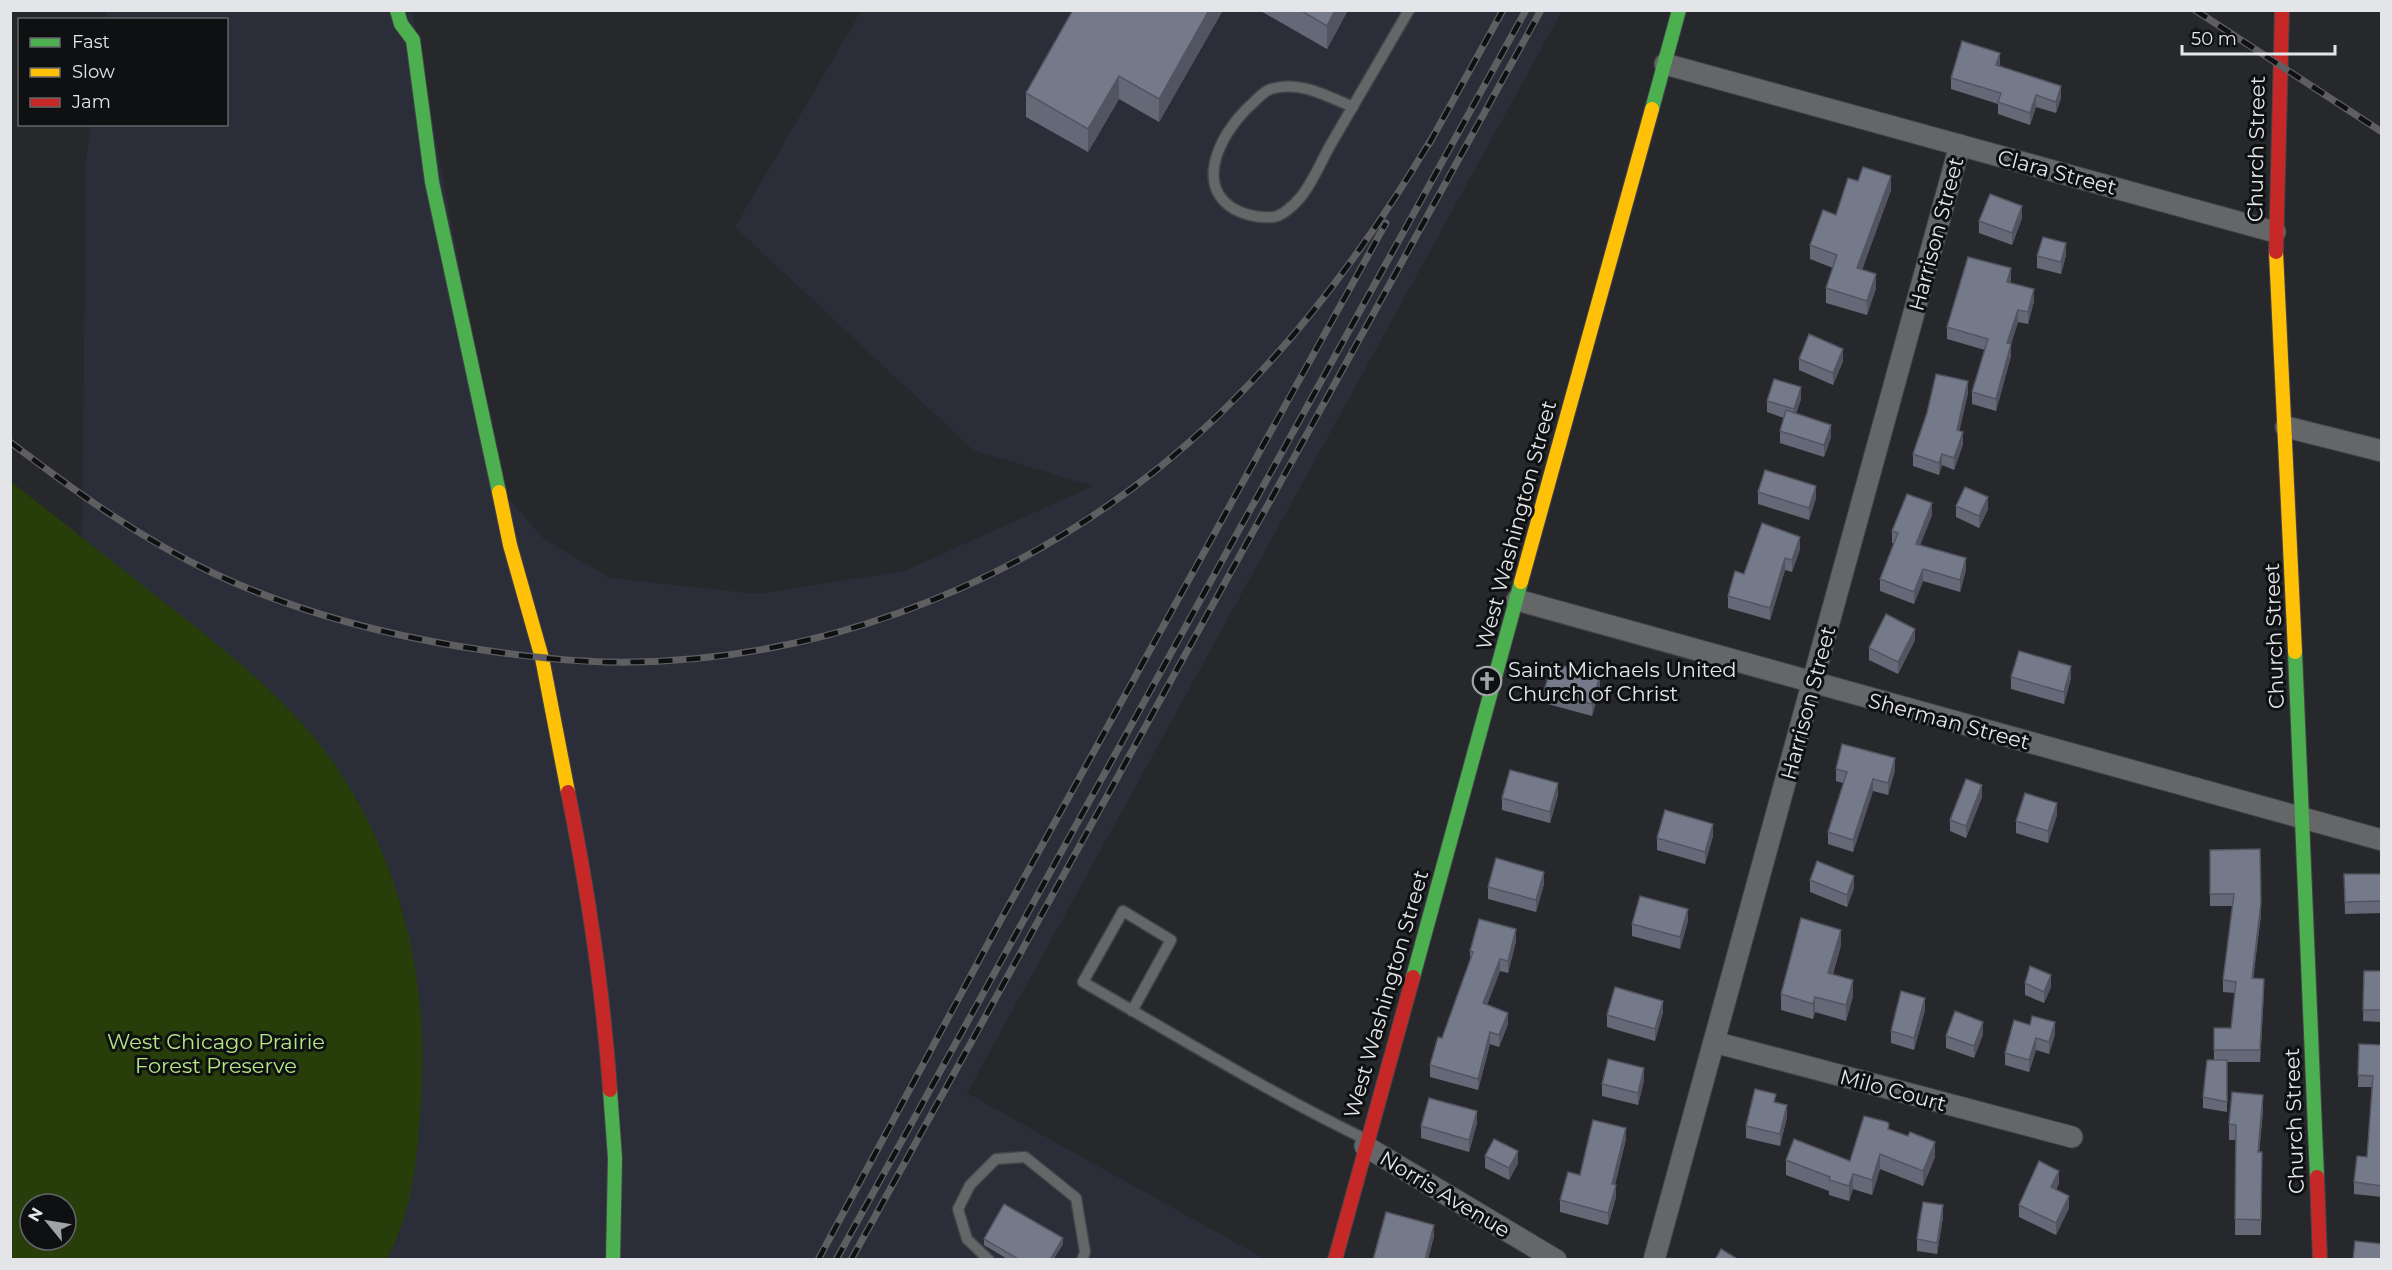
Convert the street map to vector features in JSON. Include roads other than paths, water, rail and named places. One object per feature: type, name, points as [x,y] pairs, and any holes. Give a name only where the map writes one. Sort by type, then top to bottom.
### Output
[{"type":"street","points":[[397,10],[401,24],[412,40],[432,182],[510,545],[542,658],[586,882],[599,966],[614,1147],[613,1260]]},
{"type":"street","name":"West Washington Street","points":[[1335,1260],[1679,10]]},
{"type":"street","name":"Church Street","points":[[2282,10],[2275,232],[2286,427],[2320,1260]]},
{"type":"street","name":"Clara Street","points":[[1665,63],[2275,232]]},
{"type":"street","name":"Harrison Street","points":[[1654,1260],[1814,684],[1960,145]]},
{"type":"street","points":[[2286,427],[2382,451]]},
{"type":"street","name":"Sherman Street","points":[[1517,600],[2382,840]]},
{"type":"street","name":"Milo Court","points":[[1714,1042],[2072,1137]]},
{"type":"street","name":"Norris Avenue","points":[[1366,1143],[1556,1260]]},
{"type":"lane","points":[[1353,107],[1308,89],[1292,86],[1268,89],[1245,110],[1221,145],[1214,169],[1214,189],[1227,204],[1243,214],[1262,218],[1278,216],[1300,198],[1353,107],[1409,10]]},
{"type":"lane","points":[[412,40],[413,20]]},
{"type":"lane","points":[[1132,1011],[1172,940],[1123,911],[1083,982],[1132,1011],[1234,1070],[1366,1143]]},
{"type":"lane","points":[[989,1260],[967,1239],[958,1209],[970,1185],[996,1159],[1025,1156],[1076,1198],[1085,1252],[1082,1260]]},
{"type":"railway","points":[[1429,144],[1503,10]]},
{"type":"railway","points":[[836,1260],[1526,10]]},
{"type":"railway","points":[[851,1260],[1541,10]]},
{"type":"railway","points":[[2195,10],[2382,132]]},
{"type":"railway","points":[[10,442],[59,479],[161,546],[244,587],[304,609],[364,627],[457,646],[569,660],[607,662],[682,660],[756,651],[829,635],[900,612],[969,584],[1036,550],[1100,511],[1160,467],[1239,395],[1310,314],[1375,228],[1432,138]]},
{"type":"railway","points":[[818,1260],[998,925],[1386,223]]},
{"type":"place","name":"Saint Michaels United Church of Christ","points":[[1487,681]]},
{"type":"park label","name":"West Chicago Prairie Forest Preserve","points":[[216,1053]]}]
